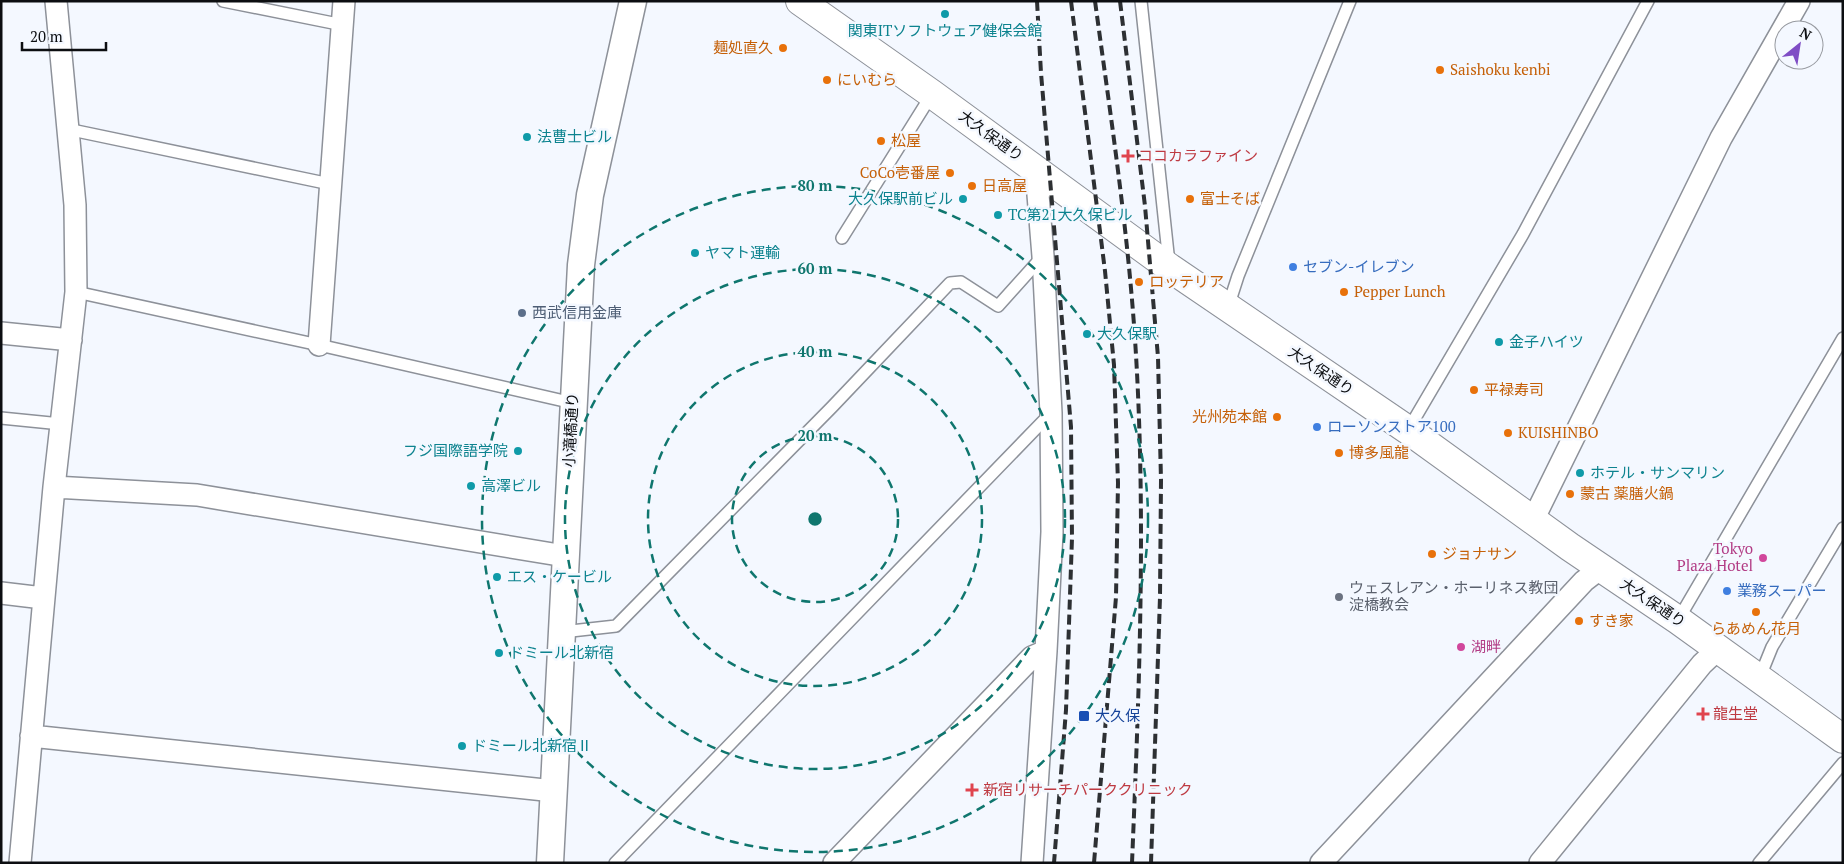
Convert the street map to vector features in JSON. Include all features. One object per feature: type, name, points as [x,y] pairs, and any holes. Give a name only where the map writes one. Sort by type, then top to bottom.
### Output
[{"type":"main road","name":"大久保通り","points":[[800,1],[932,94],[1170,268],[1408,430],[1843,739]]},
{"type":"street","points":[[20,863],[43,598],[76,292],[75,206],[56,1]]},
{"type":"street","points":[[319,345],[344,1]]},
{"type":"street","name":"小滝橋通り","points":[[550,863],[572,404],[581,265],[590,196],[633,1]]},
{"type":"street","points":[[1533,520],[1721,138],[1799,1]]},
{"type":"street","points":[[1032,863],[1052,532],[1051,413],[1046,258],[1036,170]]},
{"type":"street","points":[[1,333],[71,340]]},
{"type":"street","points":[[54,488],[197,495],[565,556]]},
{"type":"street","points":[[1322,863],[1584,581],[1601,568]]},
{"type":"street","points":[[1,593],[43,598]]},
{"type":"street","points":[[1540,863],[1702,664],[1718,649]]},
{"type":"street","points":[[834,863],[1032,657],[1046,651]]},
{"type":"street","points":[[31,736],[554,791]]},
{"type":"lane","points":[[223,1],[343,25]]},
{"type":"lane","points":[[1141,1],[1164,228],[1170,268]]},
{"type":"lane","points":[[1228,307],[1238,276],[1350,1]]},
{"type":"lane","points":[[1408,430],[1523,234],[1648,1]]},
{"type":"lane","points":[[842,238],[932,94]]},
{"type":"lane","points":[[68,129],[330,184]]},
{"type":"lane","points":[[562,632],[616,626],[825,414],[950,283],[961,282],[998,306],[1046,258]]},
{"type":"lane","points":[[76,292],[319,345],[572,404]]},
{"type":"lane","points":[[1678,620],[1843,338]]},
{"type":"lane","points":[[615,863],[1051,413]]},
{"type":"lane","points":[[1,418],[61,424]]},
{"type":"lane","points":[[1759,679],[1772,647],[1843,528]]},
{"type":"lane","points":[[1759,863],[1843,763]]},
{"type":"railway","points":[[1037,1],[1041,73],[1071,427],[1072,538],[1066,710],[1054,863]]},
{"type":"railway","points":[[1071,1],[1105,271],[1114,365],[1118,483],[1116,597],[1094,863]]},
{"type":"railway","points":[[1095,1],[1129,266],[1139,418],[1141,482],[1140,609],[1132,863]]},
{"type":"railway","points":[[1120,1],[1145,206],[1158,357],[1161,480],[1160,597],[1151,863]]},
{"type":"place","name":"関東ITソフトウェア健保会館","points":[[945,14]]},
{"type":"place","name":"麺処直久","points":[[783,48]]},
{"type":"place","name":"Saishoku kenbi","points":[[1440,70]]},
{"type":"place","name":"にいむら","points":[[827,80]]},
{"type":"place","name":"法曹士ビル","points":[[527,137]]},
{"type":"place","name":"松屋","points":[[881,141]]},
{"type":"place","name":"ココカラファイン","points":[[1128,156]]},
{"type":"place","name":"CoCo壱番屋","points":[[950,173]]},
{"type":"place","name":"日高屋","points":[[972,186]]},
{"type":"place","name":"大久保駅前ビル","points":[[963,199]]},
{"type":"place","name":"富士そば","points":[[1190,199]]},
{"type":"place","name":"TC第21大久保ビル","points":[[998,215]]},
{"type":"place","name":"ヤマト運輸","points":[[695,253]]},
{"type":"place","name":"セブン-イレブン","points":[[1293,267]]},
{"type":"place","name":"ロッテリア","points":[[1139,282]]},
{"type":"place","name":"Pepper Lunch","points":[[1344,292]]},
{"type":"place","name":"西武信用金庫","points":[[522,313]]},
{"type":"place","name":"大久保駅","points":[[1087,334]]},
{"type":"place","name":"金子ハイツ","points":[[1499,342]]},
{"type":"place","name":"平禄寿司","points":[[1474,390]]},
{"type":"place","name":"光州苑本館","points":[[1277,417]]},
{"type":"place","name":"ローソンストア100","points":[[1317,427]]},
{"type":"place","name":"KUISHINBO","points":[[1508,433]]},
{"type":"place","name":"フジ国際語学院","points":[[518,451]]},
{"type":"place","name":"博多風龍","points":[[1339,453]]},
{"type":"place","name":"ホテル・サンマリン","points":[[1580,473]]},
{"type":"place","name":"高澤ビル","points":[[471,486]]},
{"type":"place","name":"蒙古 薬膳火鍋","points":[[1570,494]]},
{"type":"place","name":"ジョナサン","points":[[1432,554]]},
{"type":"place","name":"Tokyo Plaza Hotel","points":[[1763,558]]},
{"type":"place","name":"エス・ケービル","points":[[497,577]]},
{"type":"place","name":"業務スーパー","points":[[1727,591]]},
{"type":"place","name":"ウェスレアン・ホーリネス教団 淀橋教会","points":[[1339,597]]},
{"type":"place","name":"らあめん花月","points":[[1756,612]]},
{"type":"place","name":"すき家","points":[[1579,621]]},
{"type":"place","name":"湖畔","points":[[1461,647]]},
{"type":"place","name":"ドミール北新宿","points":[[499,653]]},
{"type":"place","name":"龍生堂","points":[[1703,714]]},
{"type":"place","name":"大久保","points":[[1084,716]]},
{"type":"place","name":"ドミール北新宿Ⅱ","points":[[462,746]]},
{"type":"place","name":"新宿リサーチパーククリニック","points":[[972,790]]}]
